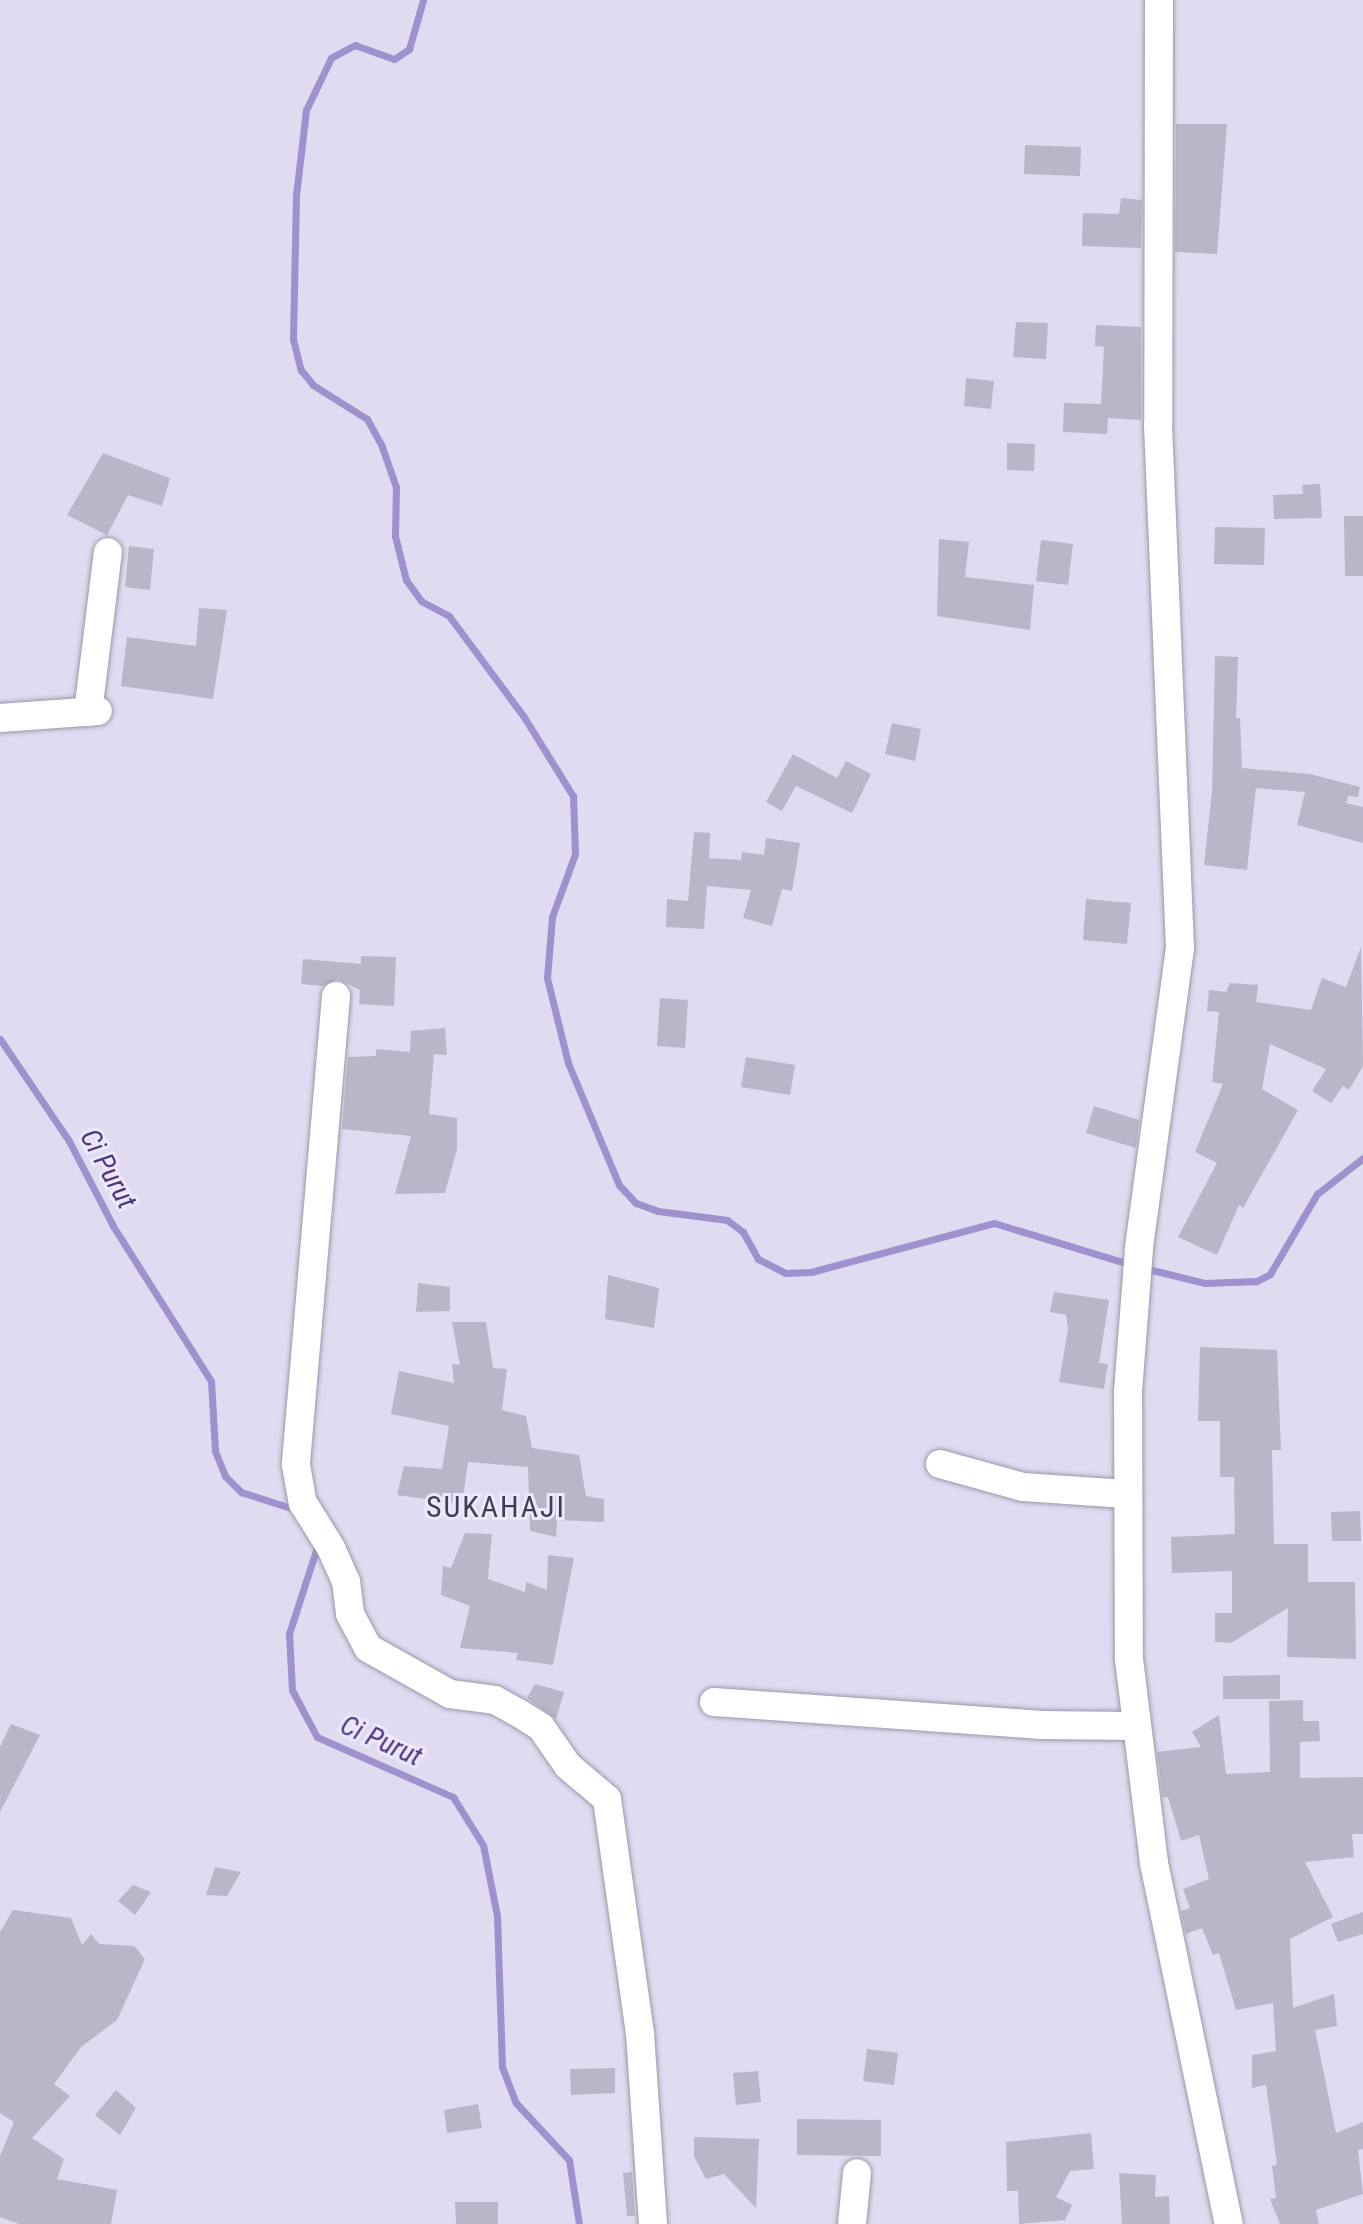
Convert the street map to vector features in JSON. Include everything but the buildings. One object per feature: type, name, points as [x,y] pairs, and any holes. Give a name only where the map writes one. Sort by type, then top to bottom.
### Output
[{"type":"street","points":[[1159,0],[1157,410],[1180,948],[1137,1263],[1126,1494],[1136,1726],[1154,1863],[1229,2224]]},
{"type":"street","points":[[0,718],[93,712],[108,552]]},
{"type":"street","points":[[336,996],[296,1465],[303,1503],[331,1548],[346,1581],[350,1614],[368,1648],[440,1690],[495,1700],[541,1727],[568,1766],[607,1799],[640,2033],[653,2224]]},
{"type":"street","points":[[940,1464],[1023,1487],[1126,1494]]},
{"type":"street","points":[[714,1702],[1039,1725],[1136,1726]]},
{"type":"street","points":[[852,2224],[857,2173]]},
{"type":"waterway","points":[[423,0],[409,49],[394,59],[355,45],[331,58],[306,110],[296,195],[293,339],[301,370],[313,385],[367,419],[381,444],[396,487],[395,536],[406,580],[421,601],[449,616],[524,717],[573,796],[575,854],[552,917],[547,978],[568,1063],[619,1185],[636,1203],[658,1211],[727,1220],[743,1232],[758,1259],[785,1273],[811,1272],[994,1223],[1132,1265]]},
{"type":"waterway","name":"Ci Purut","points":[[0,1039],[69,1141],[113,1226],[211,1381],[215,1451],[225,1476],[241,1492],[297,1510]]},
{"type":"waterway","points":[[1144,1268],[1205,1283],[1257,1281],[1270,1274],[1317,1194],[1363,1158]]},
{"type":"waterway","name":"Ci Purut","points":[[318,1544],[289,1634],[292,1690],[317,1737],[453,1797],[483,1845],[497,1916],[502,2067],[516,2103],[569,2160],[579,2224]]},
{"type":"district","name":"SUKAHAJI","points":[[496,1507]]}]
